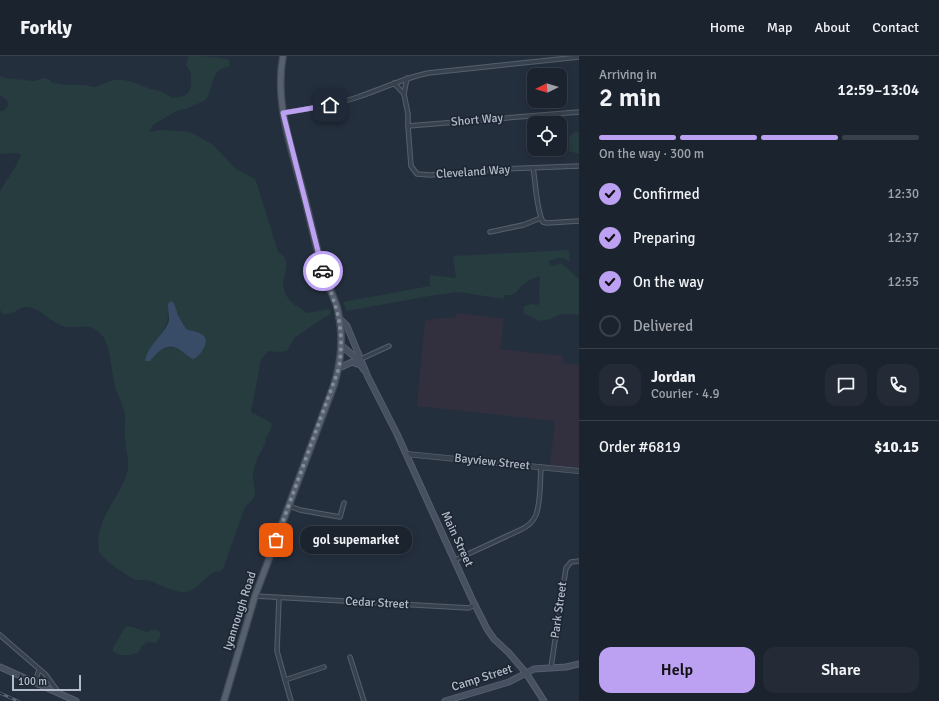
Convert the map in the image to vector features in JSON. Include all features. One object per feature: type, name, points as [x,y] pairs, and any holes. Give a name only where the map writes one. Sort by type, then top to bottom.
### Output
[{"type":"main road","name":"Main Street","points":[[283,56],[281,91],[283,113],[323,270],[340,318],[342,346],[356,358],[368,376]]},
{"type":"main road","name":"Main Street","points":[[340,318],[347,326],[368,376],[487,629],[494,639],[509,653],[526,673],[544,701]]},
{"type":"main road","name":"Iyannough Road","points":[[224,701],[255,596],[339,368],[342,346]]},
{"type":"main road","points":[[339,368],[352,362],[360,365]]},
{"type":"main road","name":"Camp Street","points":[[445,701],[509,682],[534,669],[579,664]]},
{"type":"main road","points":[[0,667],[76,701]]},
{"type":"street","points":[[283,113],[337,103],[358,97],[407,78],[428,73],[579,57]]},
{"type":"street","points":[[407,78],[404,94],[408,114],[408,126]]},
{"type":"street","points":[[394,83],[404,94]]},
{"type":"street","name":"Short Way","points":[[408,126],[579,112]]},
{"type":"street","name":"Cleveland Way","points":[[408,126],[411,166],[417,174],[579,166]]},
{"type":"street","points":[[534,168],[541,218],[543,222],[579,221]]},
{"type":"street","points":[[490,232],[523,225],[541,218]]},
{"type":"street","points":[[361,359],[389,346]]},
{"type":"street","name":"Bayview Street","points":[[406,454],[579,471]]},
{"type":"street","points":[[455,560],[530,524],[537,511],[541,467]]},
{"type":"street","points":[[289,506],[300,510],[340,516],[344,503]]},
{"type":"street","name":"Park Street","points":[[551,667],[566,568],[571,562],[579,561]]},
{"type":"street","name":"Cedar Street","points":[[255,596],[469,608],[474,604]]},
{"type":"street","points":[[279,598],[277,651],[291,701]]},
{"type":"street","points":[[0,635],[40,670],[60,694]]},
{"type":"street","points":[[350,657],[364,701]]},
{"type":"street","points":[[285,680],[324,667]]},
{"type":"street","points":[[35,682],[40,670]]},
{"type":"shaded area","points":[[458,313],[504,319],[500,349],[563,356],[563,363],[579,365],[579,468],[550,465],[555,421],[417,406],[425,321],[439,318],[454,318]]},
{"type":"green space","points":[[189,56],[204,56],[229,60],[230,66],[217,72],[208,97],[204,101],[186,109],[178,110],[153,125],[149,132],[159,130],[179,131],[189,132],[196,135],[212,144],[236,169],[255,179],[278,252],[286,260],[283,284],[287,297],[293,304],[308,313],[329,309],[331,311],[330,315],[294,338],[287,351],[268,351],[261,360],[251,412],[270,422],[272,425],[268,435],[265,437],[266,442],[258,457],[253,472],[255,492],[254,498],[245,507],[223,569],[211,574],[194,589],[183,592],[161,586],[149,580],[136,580],[110,563],[99,551],[98,540],[103,521],[122,485],[128,467],[123,406],[114,384],[109,352],[104,338],[100,333],[91,327],[63,326],[30,307],[22,308],[10,314],[3,314],[0,310],[0,191],[21,155],[16,153],[0,154],[0,111],[3,111],[6,108],[8,102],[0,95],[0,76],[5,78],[34,81],[44,78],[50,80],[52,83],[95,87],[113,80],[124,80],[160,91],[173,98],[184,96],[188,93],[191,87],[191,73],[186,64]],"holes":[[[176,310],[186,329],[203,335],[189,357],[177,348],[166,347],[145,359],[163,331],[168,319],[168,313]]]},
{"type":"green space","points":[[575,131],[579,133],[579,154],[569,151],[569,137]]},
{"type":"green space","points":[[569,250],[570,262],[560,258],[549,261],[549,264],[553,266],[561,263],[579,279],[579,315],[563,314],[551,319],[539,321],[524,314],[523,307],[531,304],[537,305],[540,303],[540,276],[522,285],[514,294],[504,295],[504,299],[458,292],[347,311],[343,302],[430,286],[430,275],[456,278],[453,256]]},
{"type":"green space","points":[[126,626],[147,632],[151,630],[158,630],[160,632],[160,637],[156,643],[147,642],[141,647],[139,652],[129,655],[122,655],[113,651],[113,648]]},
{"type":"water","points":[[171,301],[174,303],[178,315],[186,329],[203,335],[206,339],[205,345],[199,355],[193,359],[177,348],[168,347],[161,350],[150,361],[145,361],[149,350],[167,325],[169,320],[168,304]]},
{"type":"railway","points":[[0,693],[18,701]]},
{"type":"way so far","points":[[276,540],[339,368],[342,340],[340,318],[323,271]]},
{"type":"place","name":"gol supemarket","points":[[276,540]]},
{"type":"route","points":[[323,271],[283,113],[330,105]]}]
